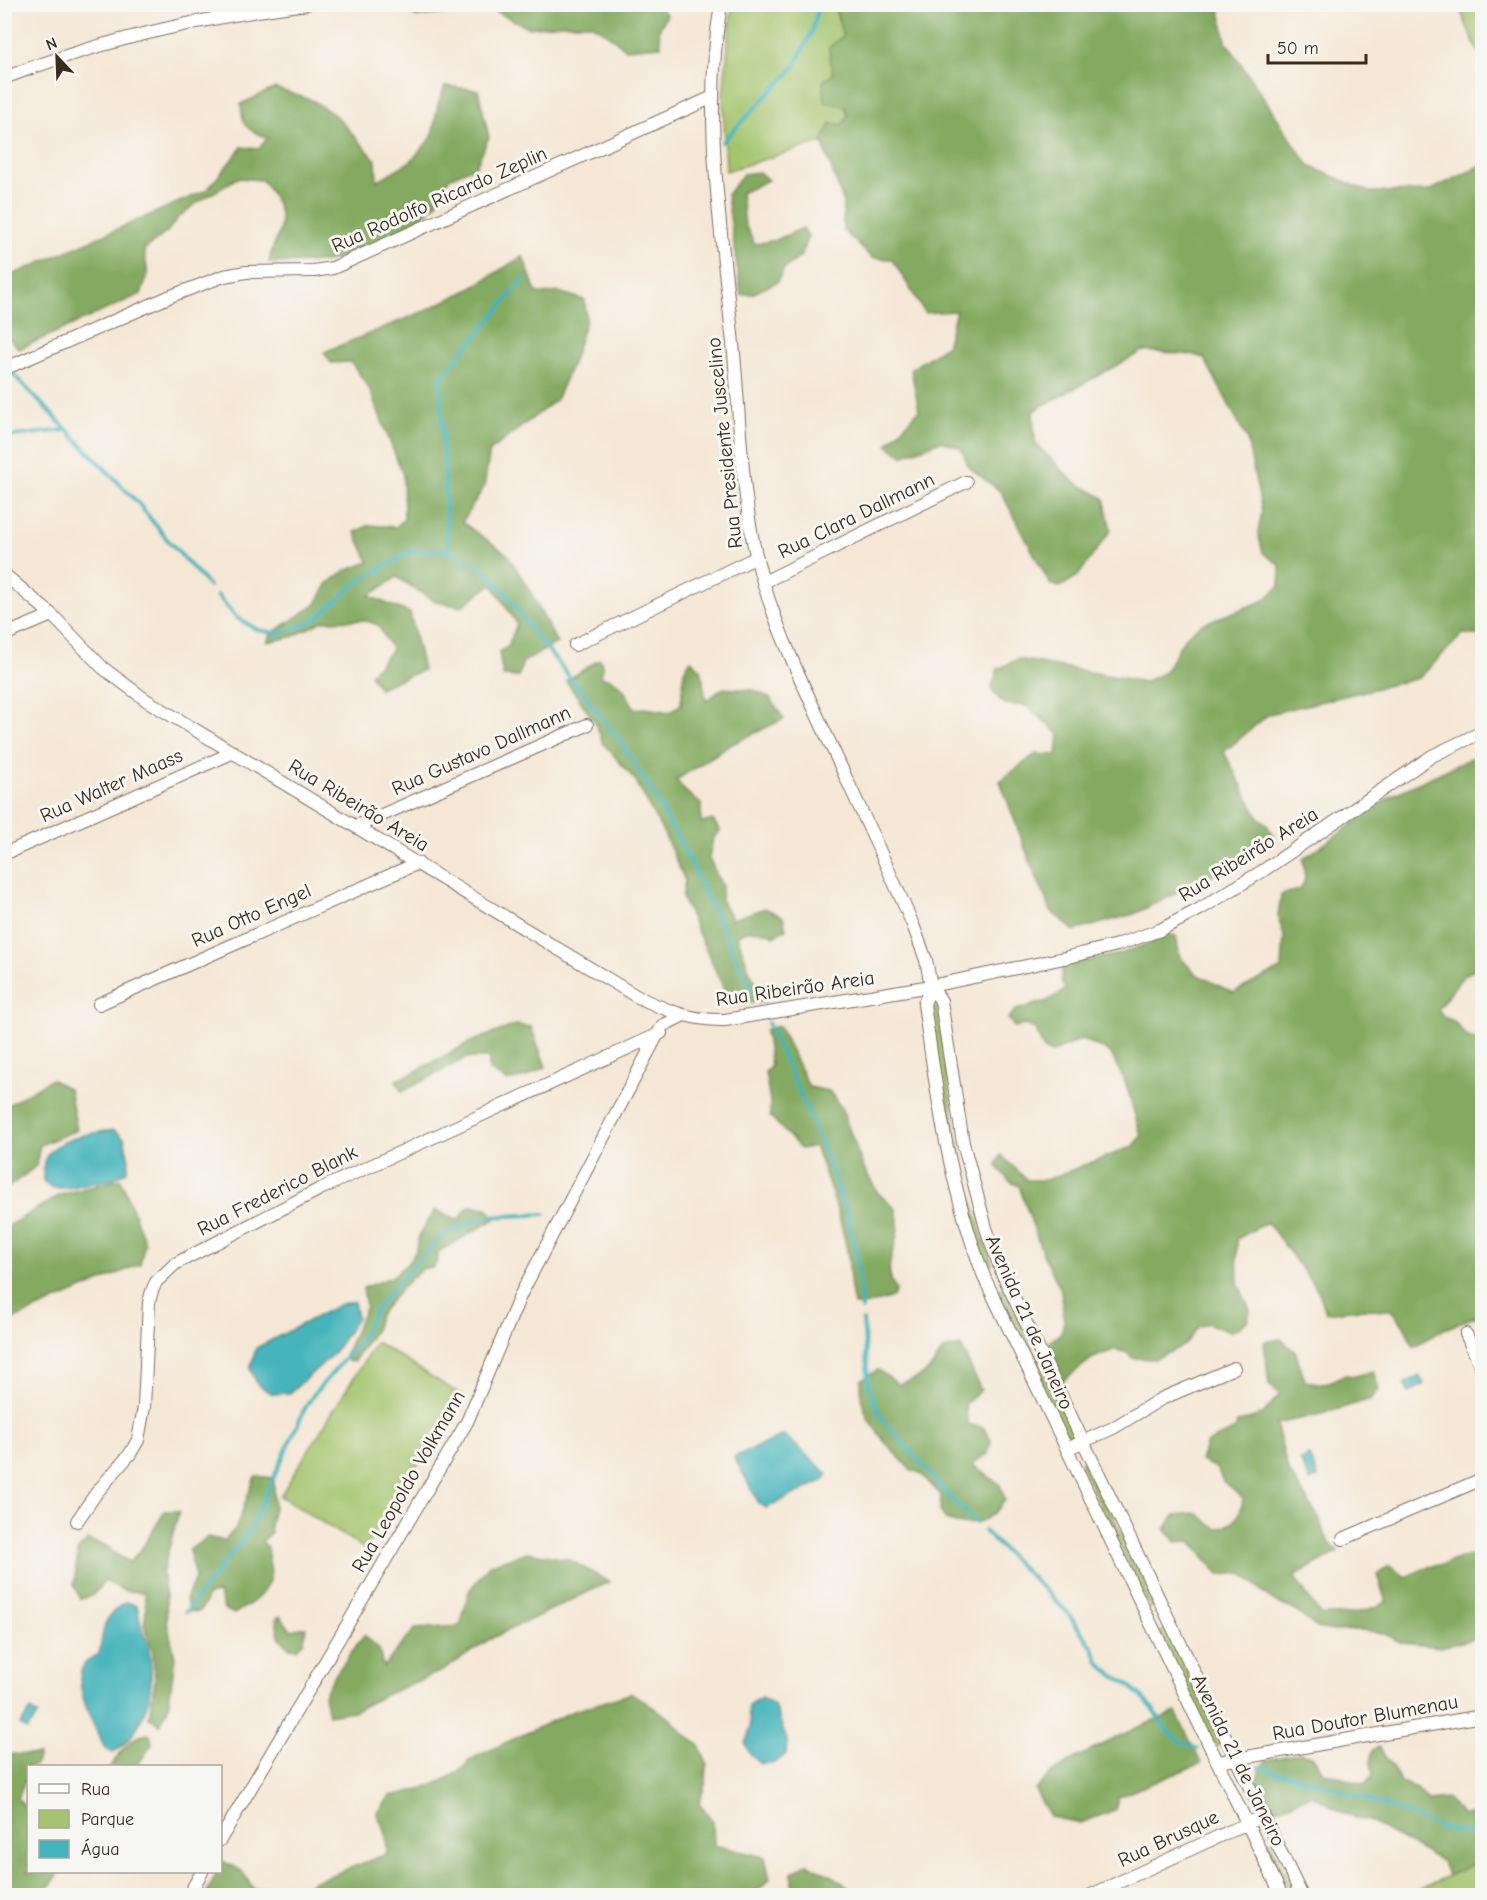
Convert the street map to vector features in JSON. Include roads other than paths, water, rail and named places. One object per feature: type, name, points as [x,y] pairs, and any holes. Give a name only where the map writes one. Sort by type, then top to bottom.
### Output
[{"type":"street","points":[[4,78],[150,31],[307,4]]},
{"type":"street","name":"Rua Presidente Juscelino","points":[[721,4],[715,52],[714,97],[718,204],[744,477],[757,557],[798,673],[913,925],[926,960],[931,986]]},
{"type":"street","name":"Rua Rodolfo Ricardo Zeplin","points":[[4,369],[171,296],[224,276],[246,272],[314,272],[333,268],[714,97]]},
{"type":"street","name":"Rua Clara Dallmann","points":[[764,582],[966,482]]},
{"type":"street","points":[[575,645],[757,557]]},
{"type":"street","name":"Rua Ribeirão Areia","points":[[4,574],[52,615],[118,680],[146,700],[636,996],[688,1017],[725,1020],[931,986],[1069,957],[1117,945],[1160,930],[1261,872],[1432,756],[1482,732]]},
{"type":"street","points":[[4,635],[52,615]]},
{"type":"street","name":"Rua Gustavo Dallmann","points":[[357,826],[587,725]]},
{"type":"street","name":"Rua Walter Maass","points":[[5,853],[234,752]]},
{"type":"street","name":"Rua Otto Engel","points":[[99,1004],[418,863]]},
{"type":"street","name":"Avenida 21 de Janeiro","points":[[931,986],[941,1001],[954,1098],[970,1174],[1002,1273],[1302,1896]]},
{"type":"street","name":"Avenida 21 de Janeiro","points":[[931,986],[924,1004],[941,1122],[959,1203],[985,1279],[1282,1896]]},
{"type":"street","points":[[659,1034],[688,1017]]},
{"type":"street","name":"Rua Frederico Blank","points":[[77,1521],[97,1492],[130,1454],[138,1440],[144,1407],[149,1302],[156,1282],[165,1271],[300,1198],[659,1034]]},
{"type":"street","name":"Rua Leopoldo Volkmann","points":[[222,1837],[467,1422],[521,1294],[659,1034]]},
{"type":"street","points":[[985,1279],[1002,1273]]},
{"type":"street","points":[[1466,1334],[1482,1369]]},
{"type":"street","points":[[1067,1449],[1113,1428],[1161,1400],[1234,1368]]},
{"type":"street","points":[[1343,1539],[1482,1479]]},
{"type":"street","points":[[1151,1623],[1167,1616]]},
{"type":"street","name":"Rua Doutor Blumenau","points":[[1218,1762],[1482,1716]]},
{"type":"street","name":"Rua Brusque","points":[[1089,1896],[1263,1816]]},
{"type":"street","points":[[188,1896],[201,1873]]},
{"type":"water","points":[[114,1130],[124,1138],[129,1160],[127,1171],[113,1179],[67,1188],[52,1188],[43,1181],[44,1162],[55,1148],[74,1138]]},
{"type":"water","points":[[354,1302],[357,1318],[333,1354],[290,1393],[273,1394],[258,1385],[250,1369],[256,1348],[341,1304]]},
{"type":"water","points":[[1419,1376],[1424,1384],[1409,1393],[1404,1384]]},
{"type":"water","points":[[784,1435],[828,1474],[825,1480],[766,1508],[759,1503],[734,1457]]},
{"type":"water","points":[[1309,1456],[1318,1477],[1310,1481],[1300,1460]]},
{"type":"water","points":[[127,1602],[137,1606],[142,1629],[148,1642],[151,1662],[150,1692],[141,1720],[134,1732],[113,1753],[105,1749],[90,1717],[80,1680],[82,1669],[87,1661],[99,1654],[108,1618]]},
{"type":"water","points":[[761,1698],[774,1705],[787,1740],[786,1754],[776,1762],[761,1764],[750,1754],[745,1744],[750,1727],[748,1708]]},
{"type":"water","points":[[31,1710],[38,1715],[27,1730],[20,1725]]},
{"type":"waterway","points":[[722,142],[793,69],[812,31],[819,4]]},
{"type":"waterway","points":[[448,550],[440,379],[525,278]]},
{"type":"waterway","points":[[11,372],[138,503],[209,586]]},
{"type":"waterway","points":[[4,437],[66,430]]},
{"type":"waterway","points":[[217,595],[237,618],[258,630],[281,634],[315,620],[359,581],[412,551],[448,550],[482,568],[505,592],[526,623],[616,735],[655,796],[690,861],[756,998]]},
{"type":"waterway","points":[[768,1023],[815,1128],[845,1208],[857,1254],[862,1309]]},
{"type":"waterway","points":[[186,1612],[250,1530],[305,1408],[314,1394],[360,1341],[376,1309],[408,1272],[442,1236],[485,1217],[545,1214]]},
{"type":"waterway","points":[[863,1321],[869,1388],[881,1417],[946,1493],[976,1523]]},
{"type":"waterway","points":[[984,1531],[1066,1611],[1107,1671],[1140,1695],[1153,1709],[1166,1729],[1181,1742],[1198,1749]]},
{"type":"waterway","points":[[1259,1767],[1323,1784],[1444,1829],[1472,1834],[1482,1839]]}]
